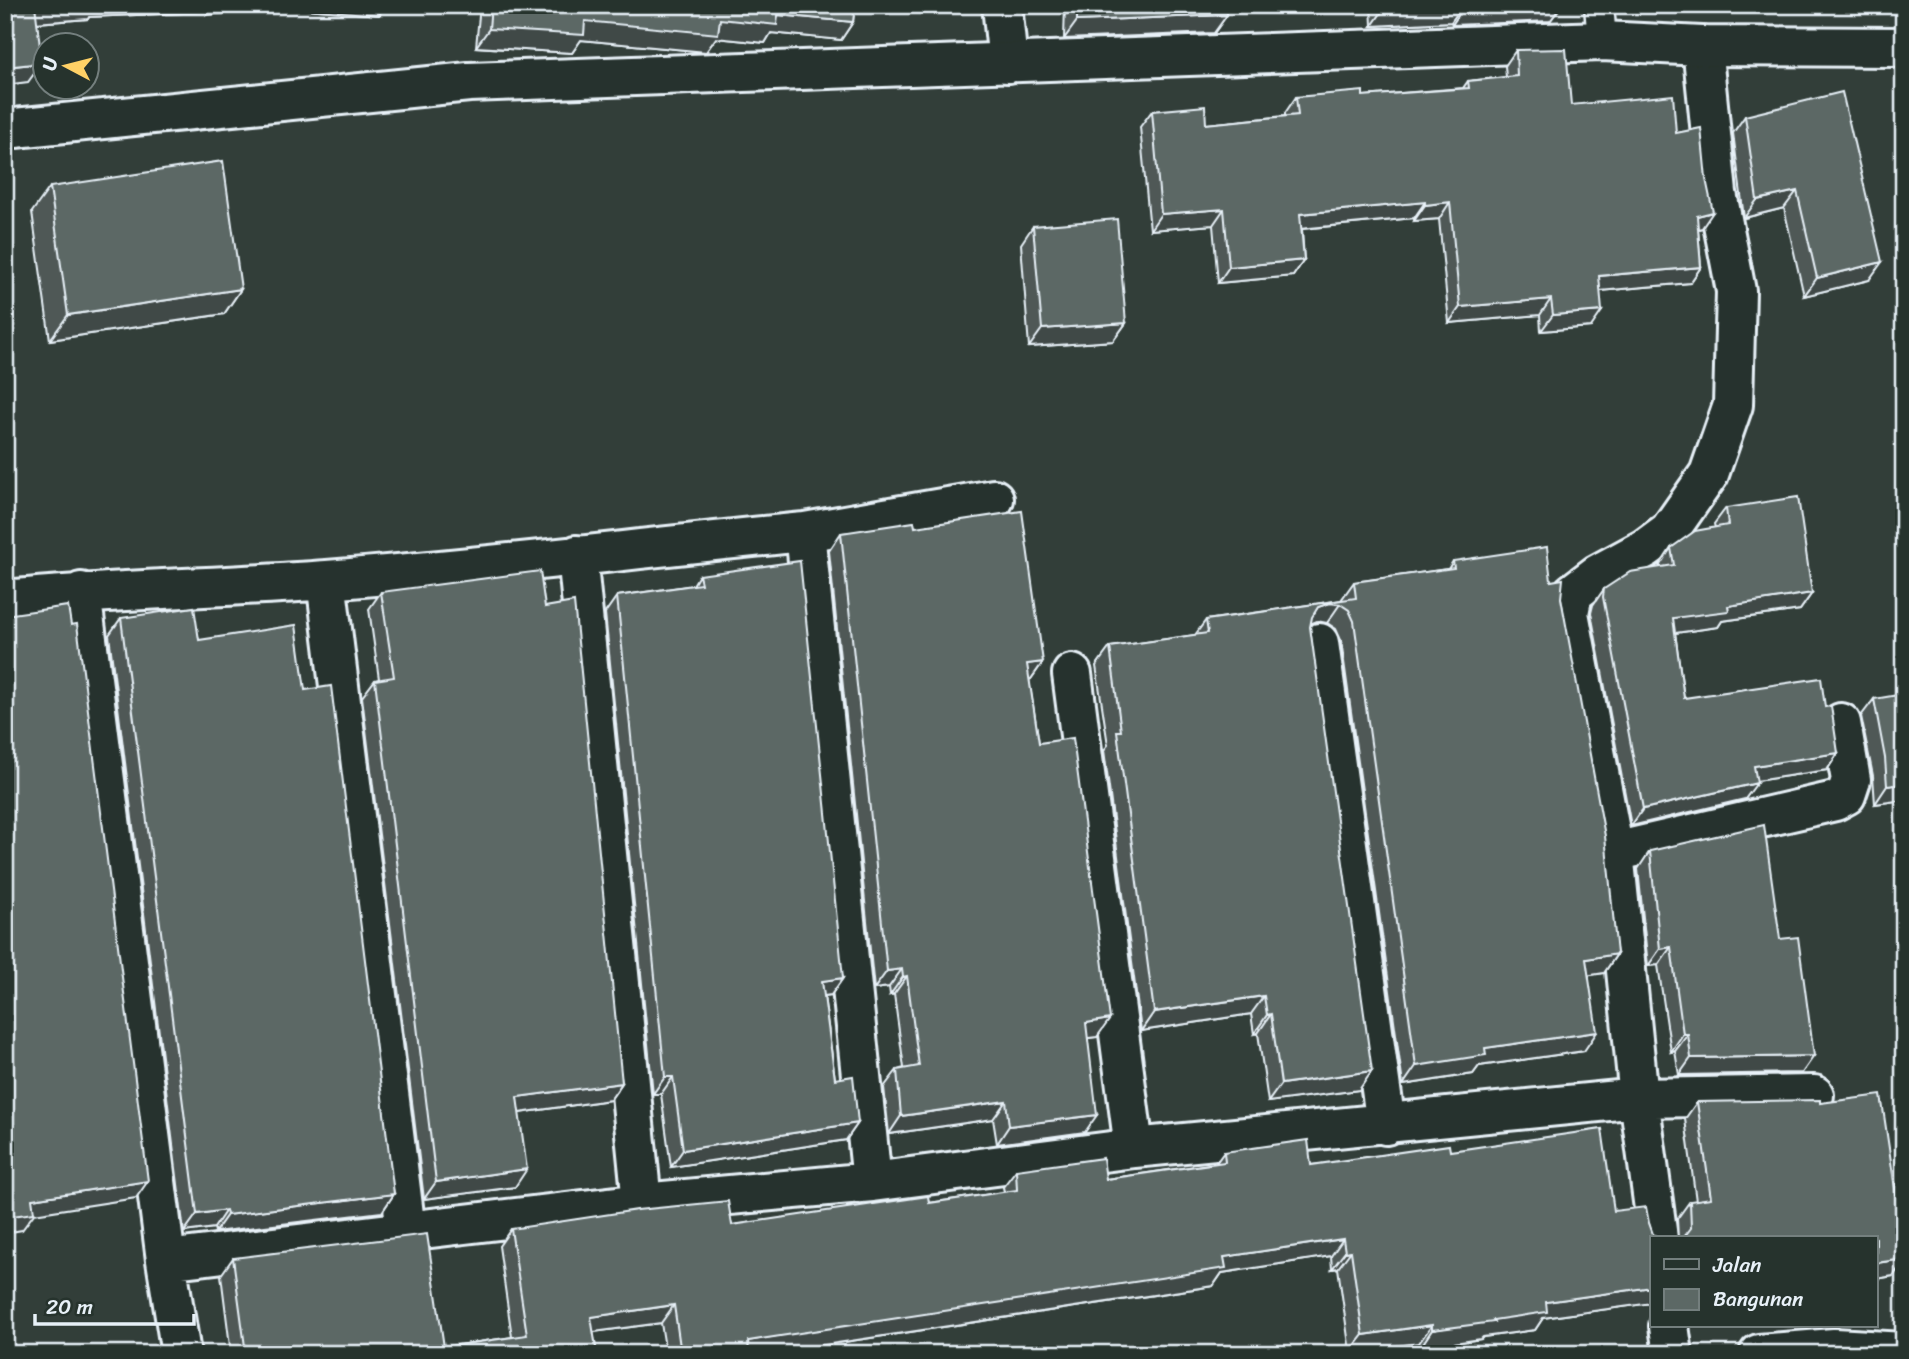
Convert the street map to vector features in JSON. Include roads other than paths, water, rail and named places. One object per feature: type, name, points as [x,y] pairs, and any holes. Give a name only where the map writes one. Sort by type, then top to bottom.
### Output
[{"type":"street","points":[[1002,5],[1008,63]]},
{"type":"street","points":[[5,129],[469,82],[1008,63],[1601,23],[1702,46],[1904,47]]},
{"type":"street","points":[[1658,1236],[1614,852],[1569,613],[1573,593],[1598,574],[1646,548],[1669,531],[1709,474],[1733,405],[1736,291],[1717,193],[1702,46]]},
{"type":"street","points":[[5,600],[81,592],[326,580],[805,532],[994,499]]},
{"type":"street","points":[[805,532],[872,1182]]},
{"type":"street","points":[[577,555],[642,1203]]},
{"type":"street","points":[[326,580],[406,1231]]},
{"type":"street","points":[[81,592],[166,1260],[181,1354]]},
{"type":"street","points":[[1319,643],[1385,1125]]},
{"type":"street","points":[[1072,674],[1134,1148]]},
{"type":"street","points":[[1614,852],[1835,801],[1846,795],[1851,780],[1841,723]]},
{"type":"street","points":[[166,1260],[642,1203],[872,1182],[1134,1148],[1640,1098],[1814,1095]]},
{"type":"street","points":[[1669,1328],[1673,1354]]},
{"type":"street","points":[[1759,1354],[1834,1348],[1904,1352]]}]
